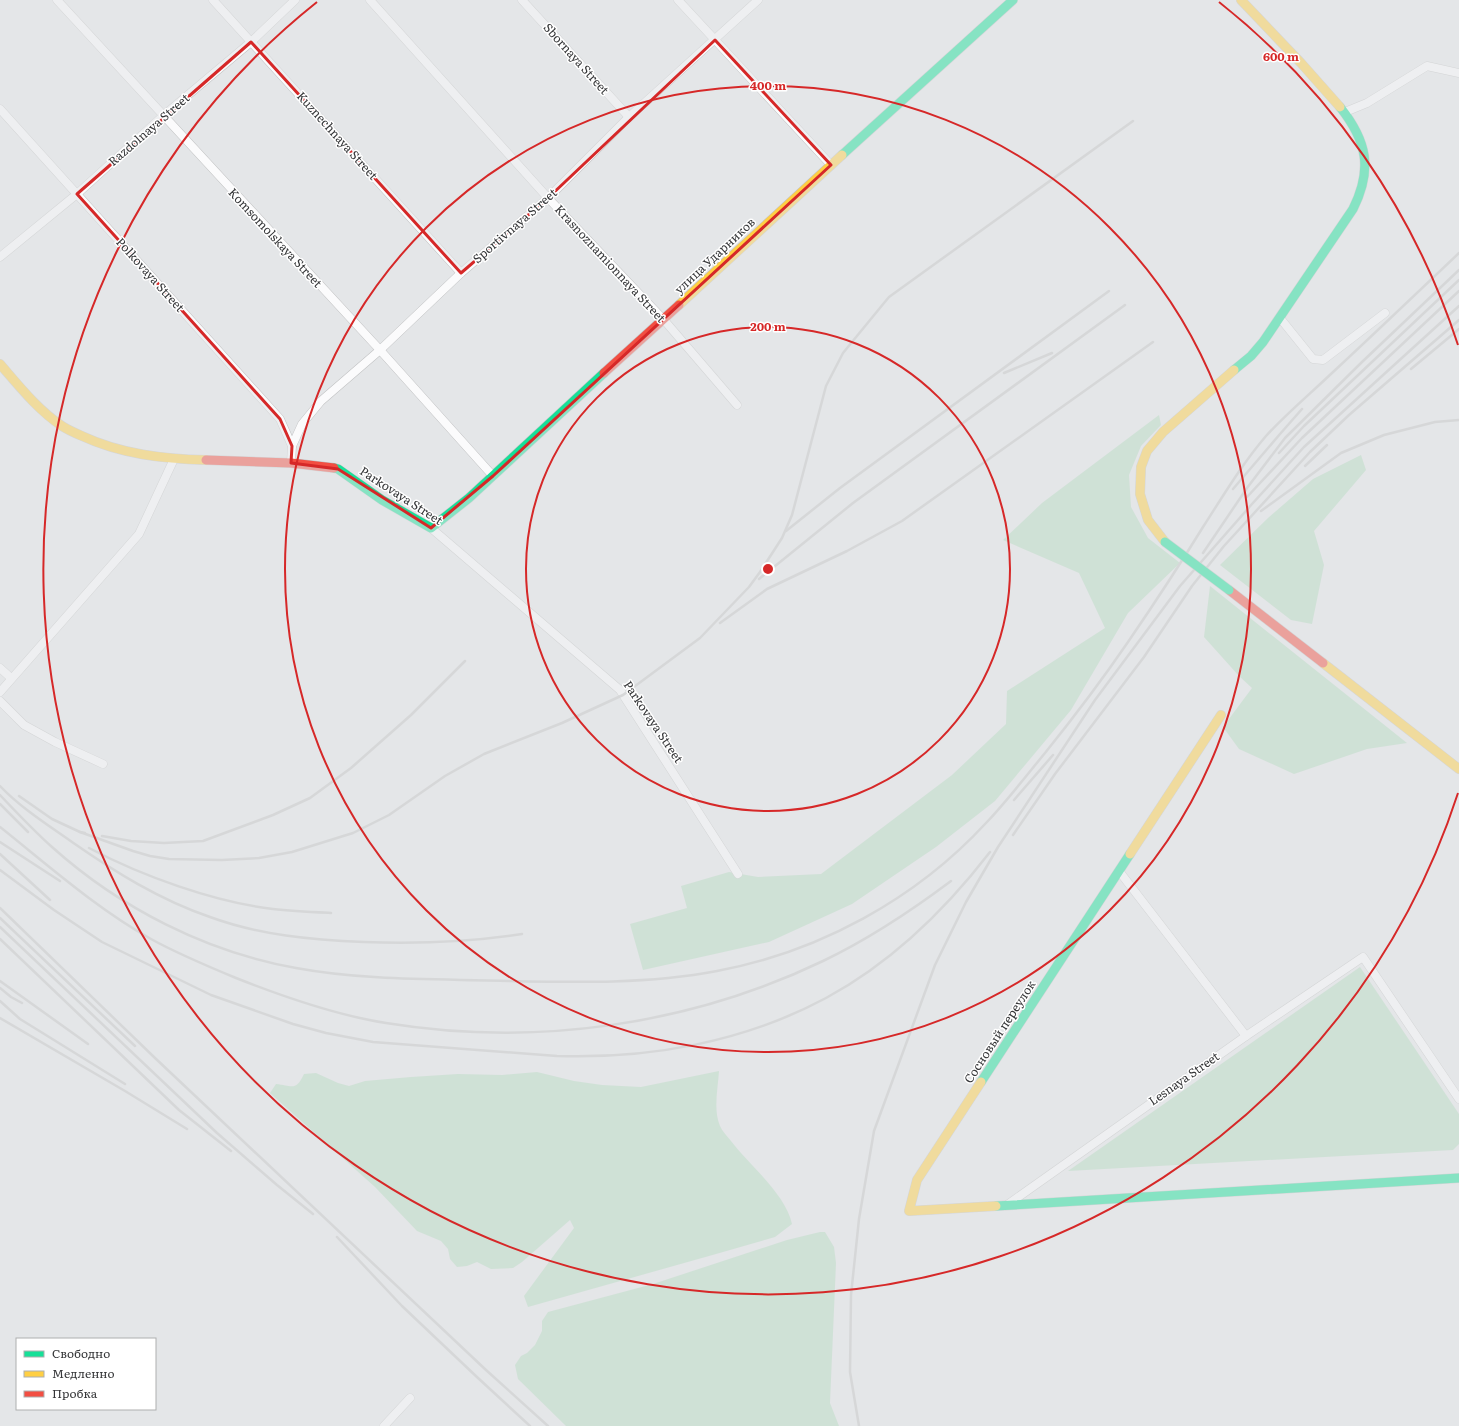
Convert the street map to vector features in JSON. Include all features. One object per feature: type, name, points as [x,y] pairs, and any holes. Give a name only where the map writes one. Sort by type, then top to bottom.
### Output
[{"type":"main road","name":"улица Ударников","points":[[431,528],[469,498],[1013,0]]},
{"type":"main road","points":[[1241,0],[1300,60],[1345,112],[1356,129],[1364,148],[1365,174],[1360,194],[1354,209],[1280,318],[1251,356],[1163,432],[1147,451],[1141,467],[1140,494],[1148,520],[1165,542],[1459,768]]},
{"type":"main road","name":"Parkovaya Street","points":[[0,364],[38,407],[63,427],[93,441],[128,452],[174,459],[291,463],[338,469],[382,500],[431,528]]},
{"type":"main road","name":"Сосновый переулок","points":[[1007,1205],[909,1210],[917,1180],[1221,715]]},
{"type":"main road","points":[[1007,1205],[1459,1178]]},
{"type":"street","name":"Komsomolskaya Street","points":[[56,0],[380,350],[493,476]]},
{"type":"street","name":"Kuznechnaya Street","points":[[213,0],[461,273]]},
{"type":"street","name":"Razdolnaya Street","points":[[0,257],[77,194],[163,116],[251,42],[295,0]]},
{"type":"street","name":"Krasnoznamionnaya Street","points":[[370,0],[548,198],[664,320],[737,404]]},
{"type":"street","name":"Sbornaya Street","points":[[522,0],[629,118]]},
{"type":"street","points":[[678,0],[831,165]]},
{"type":"street","name":"Sportivnaya Street","points":[[291,463],[292,446],[302,424],[321,401],[380,350],[461,273],[548,198],[629,118],[758,0]]},
{"type":"street","points":[[1345,112],[1367,103],[1427,66],[1459,73]]},
{"type":"street","name":"Polkovaya Street","points":[[0,110],[280,419],[292,446]]},
{"type":"street","points":[[1280,318],[1312,359],[1323,360],[1385,313]]},
{"type":"street","points":[[0,692],[138,534],[174,459]]},
{"type":"street","name":"Parkovaya Street","points":[[431,528],[620,690],[738,874]]},
{"type":"street","points":[[0,668],[11,678]]},
{"type":"street","points":[[0,701],[24,725],[55,742],[103,764]]},
{"type":"street","points":[[1119,871],[1246,1036]]},
{"type":"street","name":"Lesnaya Street","points":[[1007,1205],[1246,1036],[1363,957],[1459,1099]]},
{"type":"street","points":[[384,1426],[410,1398]]},
{"type":"highlighted area","points":[[715,40],[831,165],[493,476],[431,528],[338,469],[291,463],[292,446],[280,419],[77,194],[251,42],[461,273],[548,198]]},
{"type":"green space","points":[[1159,415],[1161,425],[1141,446],[1129,475],[1131,507],[1148,538],[1180,563],[1128,613],[1071,710],[995,801],[936,847],[852,904],[769,942],[643,970],[630,924],[687,908],[681,886],[729,872],[758,877],[821,874],[952,775],[1006,724],[1007,691],[1105,628],[1079,573],[1003,540],[1042,503]]},
{"type":"green space","points":[[1361,455],[1366,470],[1314,531],[1324,565],[1312,624],[1291,620],[1220,565],[1268,518],[1313,479]]},
{"type":"green space","points":[[1210,586],[1407,743],[1367,749],[1294,774],[1239,749],[1223,727],[1252,688],[1239,676],[1204,637]]},
{"type":"green space","points":[[1360,967],[1459,1114],[1459,1144],[1453,1150],[1068,1171]]},
{"type":"green space","points":[[719,1071],[716,1106],[721,1128],[774,1190],[782,1201],[792,1224],[775,1237],[528,1307],[524,1296],[574,1228],[570,1220],[522,1262],[513,1268],[491,1269],[477,1262],[467,1266],[457,1267],[450,1259],[448,1249],[441,1241],[417,1231],[375,1187],[270,1093],[276,1084],[293,1086],[299,1083],[304,1074],[316,1073],[338,1083],[349,1086],[365,1081],[411,1077],[458,1074],[502,1075],[537,1072],[574,1081],[602,1085],[641,1087]]},
{"type":"green space","points":[[825,1232],[834,1247],[836,1263],[830,1403],[839,1426],[566,1426],[518,1379],[515,1365],[521,1356],[527,1353],[535,1345],[542,1331],[542,1321],[548,1312],[653,1284],[787,1240]]},
{"type":"railway","points":[[80,832],[133,851],[169,859],[222,860],[259,858],[292,852],[353,833],[389,815],[445,776],[484,754],[562,723],[623,695],[700,638],[749,587],[760,572],[782,538],[792,515],[826,386],[843,353],[889,297],[1133,121]]},
{"type":"railway","points":[[0,795],[39,835],[78,869],[135,908],[197,939],[229,951],[262,961],[296,968],[357,976],[440,980],[557,982],[621,981],[685,976],[717,971],[792,951],[828,936],[864,918],[897,898],[929,876],[959,850],[986,823],[1045,753],[1108,670],[1138,628],[1233,480],[1266,436],[1459,253]]},
{"type":"railway","points":[[1203,553],[1247,488],[1285,438],[1459,270]]},
{"type":"railway","points":[[1279,453],[1304,426],[1459,280]]},
{"type":"railway","points":[[786,531],[840,488],[1109,291]]},
{"type":"railway","points":[[1247,497],[1302,438],[1459,291]]},
{"type":"railway","points":[[759,579],[853,503],[1125,305]]},
{"type":"railway","points":[[859,1426],[850,1372],[851,1295],[859,1219],[874,1131],[935,965],[966,902],[998,847],[1095,700],[1180,586],[1304,447],[1459,306]]},
{"type":"railway","points":[[1013,835],[1055,774],[1144,657],[1192,586],[1224,546],[1310,452],[1349,415],[1459,320]]},
{"type":"railway","points":[[1411,369],[1459,329]]},
{"type":"railway","points":[[720,623],[767,589],[847,551],[902,521],[1153,342]]},
{"type":"railway","points":[[1004,373],[1052,353]]},
{"type":"railway","points":[[1233,489],[1302,409]]},
{"type":"railway","points":[[1261,511],[1341,453],[1384,435],[1435,422],[1459,420]]},
{"type":"railway","points":[[1305,466],[1327,445]]},
{"type":"railway","points":[[102,836],[131,841],[164,843],[203,841],[273,815],[310,798],[351,768],[411,715],[465,661]]},
{"type":"railway","points":[[1014,800],[1053,755]]},
{"type":"railway","points":[[0,786],[35,816],[121,874],[173,902],[229,923],[286,936],[364,942],[443,942],[522,934]]},
{"type":"railway","points":[[19,796],[52,819],[85,833]]},
{"type":"railway","points":[[0,804],[28,832]]},
{"type":"railway","points":[[0,827],[73,886],[111,914],[151,939],[182,955],[254,985],[329,1010],[367,1020],[441,1030],[497,1033],[553,1031],[609,1025],[664,1016],[718,1001],[771,983],[823,961],[889,924],[951,881]]},
{"type":"railway","points":[[0,842],[60,881]]},
{"type":"railway","points":[[89,848],[155,878],[203,894],[250,906],[331,913]]},
{"type":"railway","points":[[0,870],[54,910],[102,942],[211,995],[293,1024],[326,1033],[373,1042],[557,1056],[592,1056],[661,1051],[696,1045],[762,1026],[795,1013],[826,998],[873,968],[916,933],[955,894],[990,852]]},
{"type":"railway","points":[[0,854],[50,900]]},
{"type":"railway","points":[[0,908],[155,1058],[486,1370],[548,1426]]},
{"type":"railway","points":[[0,918],[135,1046]]},
{"type":"railway","points":[[0,927],[217,1133],[313,1214]]},
{"type":"railway","points":[[0,939],[179,1110],[231,1151]]},
{"type":"railway","points":[[0,981],[88,1044]]},
{"type":"railway","points":[[0,988],[11,997],[22,1003]]},
{"type":"railway","points":[[0,1001],[20,1019],[125,1084]]},
{"type":"railway","points":[[0,1018],[187,1129]]},
{"type":"railway","points":[[337,1237],[402,1306],[530,1426]]},
{"type":"traffic: fast","points":[[842,155],[1013,0]]},
{"type":"traffic: fast","points":[[1234,370],[1251,356],[1263,342],[1353,209],[1359,195],[1365,168],[1364,156],[1356,132],[1340,107]]},
{"type":"traffic: fast","points":[[334,468],[338,469],[382,500],[431,528],[469,498],[604,373]]},
{"type":"traffic: fast","points":[[1165,542],[1229,590]]},
{"type":"traffic: fast","points":[[981,1082],[1130,854]]},
{"type":"traffic: fast","points":[[996,1206],[1459,1178]]},
{"type":"traffic: slow","points":[[1241,0],[1301,63],[1340,107]]},
{"type":"traffic: slow","points":[[679,305],[842,155]]},
{"type":"traffic: slow","points":[[0,364],[45,413],[53,420],[74,433],[127,451],[158,457],[206,460]]},
{"type":"traffic: slow","points":[[1165,542],[1148,520],[1140,494],[1141,467],[1147,451],[1163,432],[1234,370]]},
{"type":"traffic: slow","points":[[1323,663],[1459,769]]},
{"type":"traffic: slow","points":[[1130,854],[1221,715]]},
{"type":"traffic: slow","points":[[981,1082],[917,1180],[909,1211],[996,1206]]},
{"type":"traffic: jam","points":[[604,373],[679,305]]},
{"type":"traffic: jam","points":[[206,460],[291,463],[334,468]]},
{"type":"traffic: jam","points":[[1229,590],[1323,663]]}]
